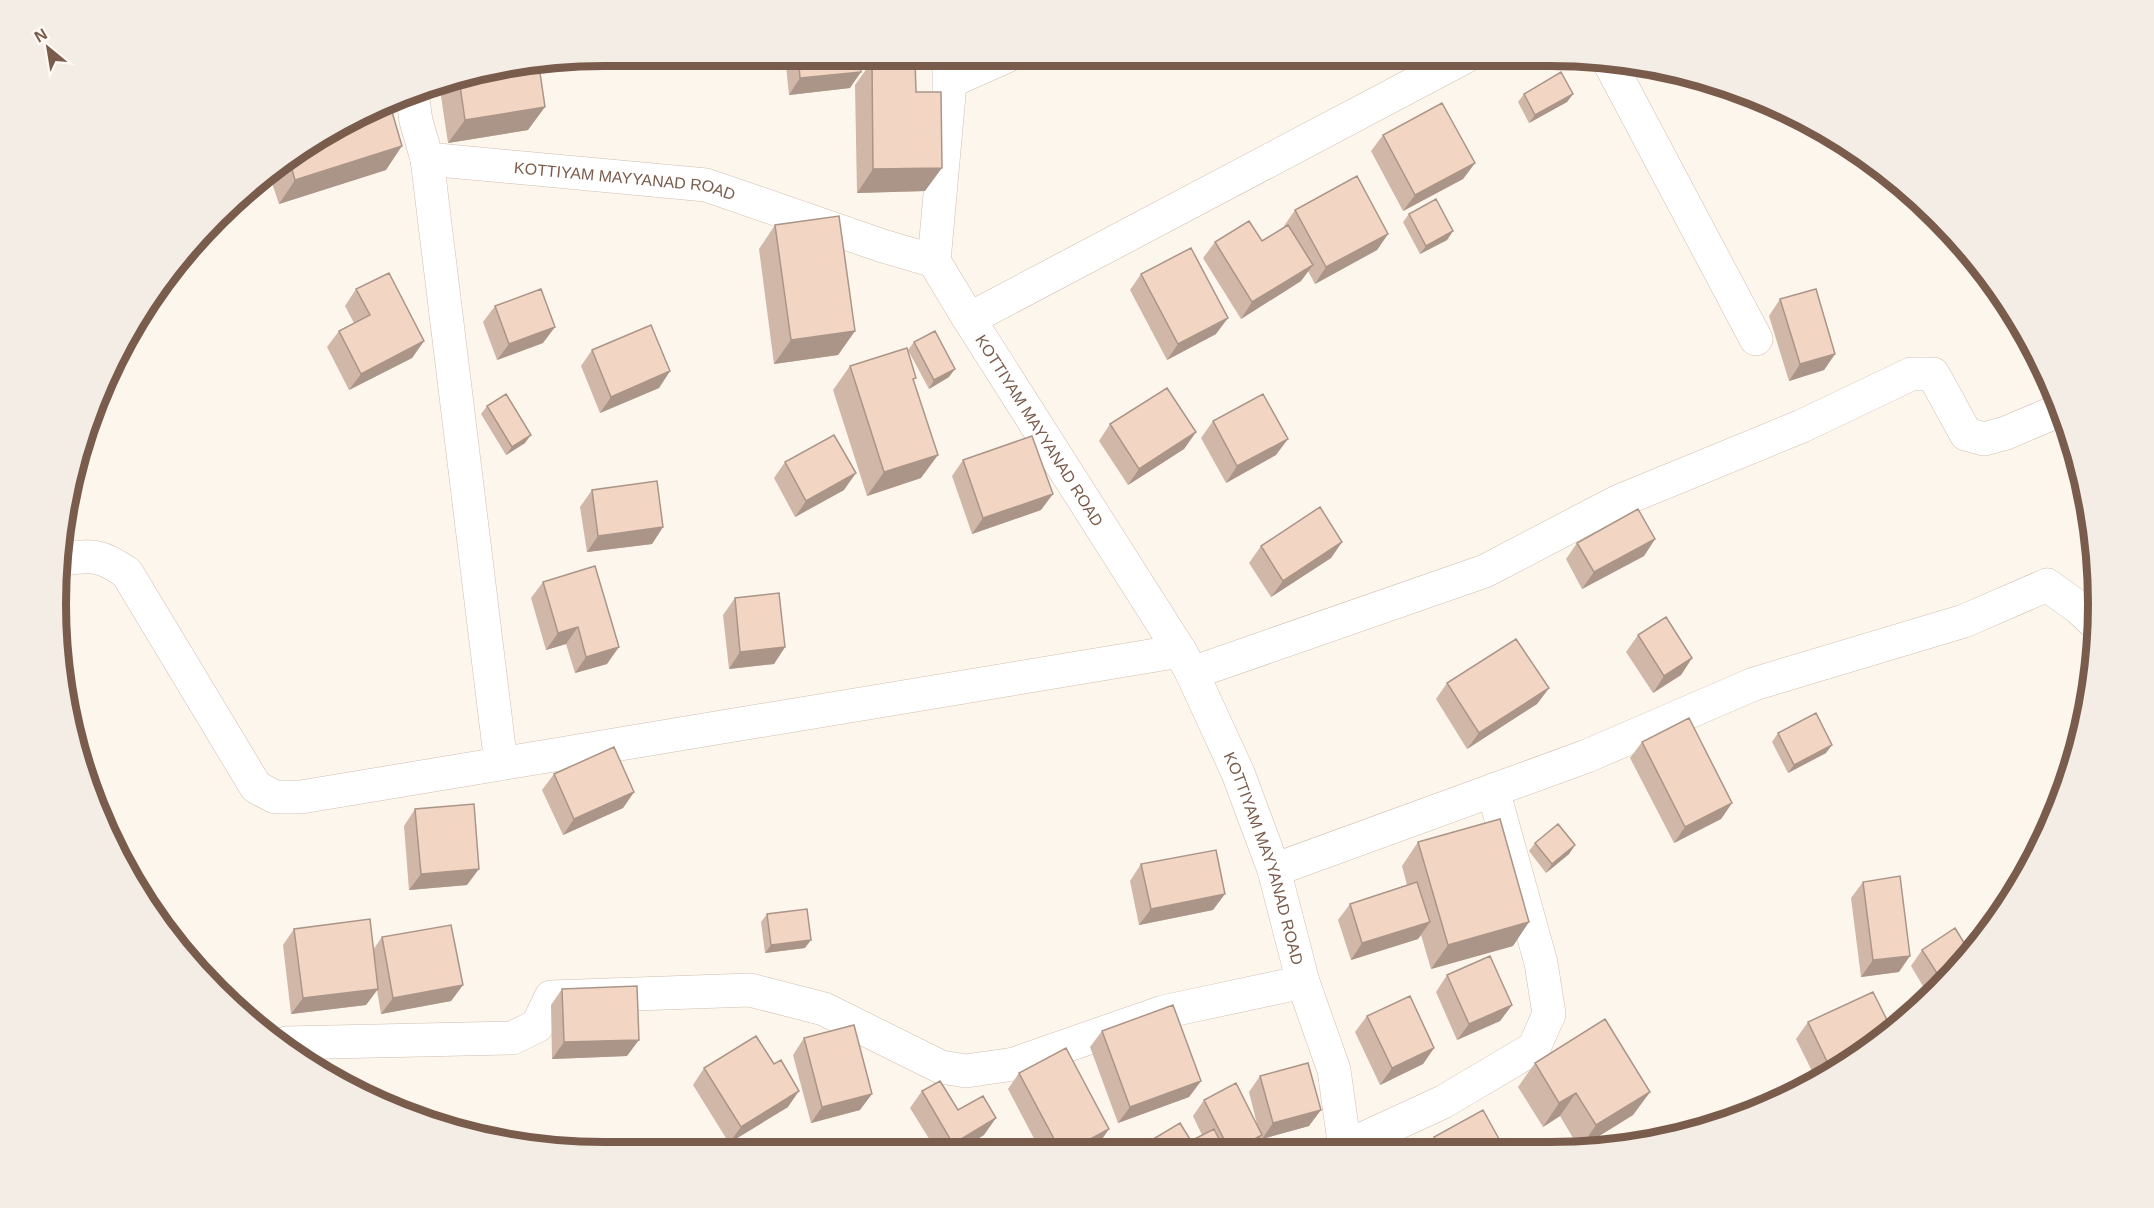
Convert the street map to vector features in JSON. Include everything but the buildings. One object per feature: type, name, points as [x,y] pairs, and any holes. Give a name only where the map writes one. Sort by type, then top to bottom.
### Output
[{"type":"street","points":[[969,319],[1448,66]]},
{"type":"street","points":[[934,261],[949,69]]},
{"type":"street","points":[[1613,70],[1756,339]]},
{"type":"street","points":[[413,101],[416,121],[427,159],[501,764]]},
{"type":"street","name":"KOTTIYAM MAYYANAD ROAD","points":[[427,159],[706,185],[883,246],[934,261],[1186,662],[1238,773],[1274,870],[1303,982],[1334,1070],[1344,1142]]},
{"type":"street","points":[[68,558],[88,555],[108,559],[127,573],[256,787],[275,797],[301,797],[501,764],[1186,662],[1485,571],[1617,502],[1802,426],[1911,374],[1933,374],[1966,434],[1984,439],[2006,433],[2053,413]]},
{"type":"street","points":[[1274,870],[1587,756],[1754,684],[1964,621],[2047,585],[2088,616]]},
{"type":"street","points":[[1358,1142],[1443,1101],[1534,1048],[1549,1014],[1541,963],[1493,790]]},
{"type":"street","points":[[293,1043],[512,1038],[537,1026],[550,997],[750,990],[824,1009],[941,1068],[966,1071],[1014,1064],[1163,1012],[1303,982]]}]
